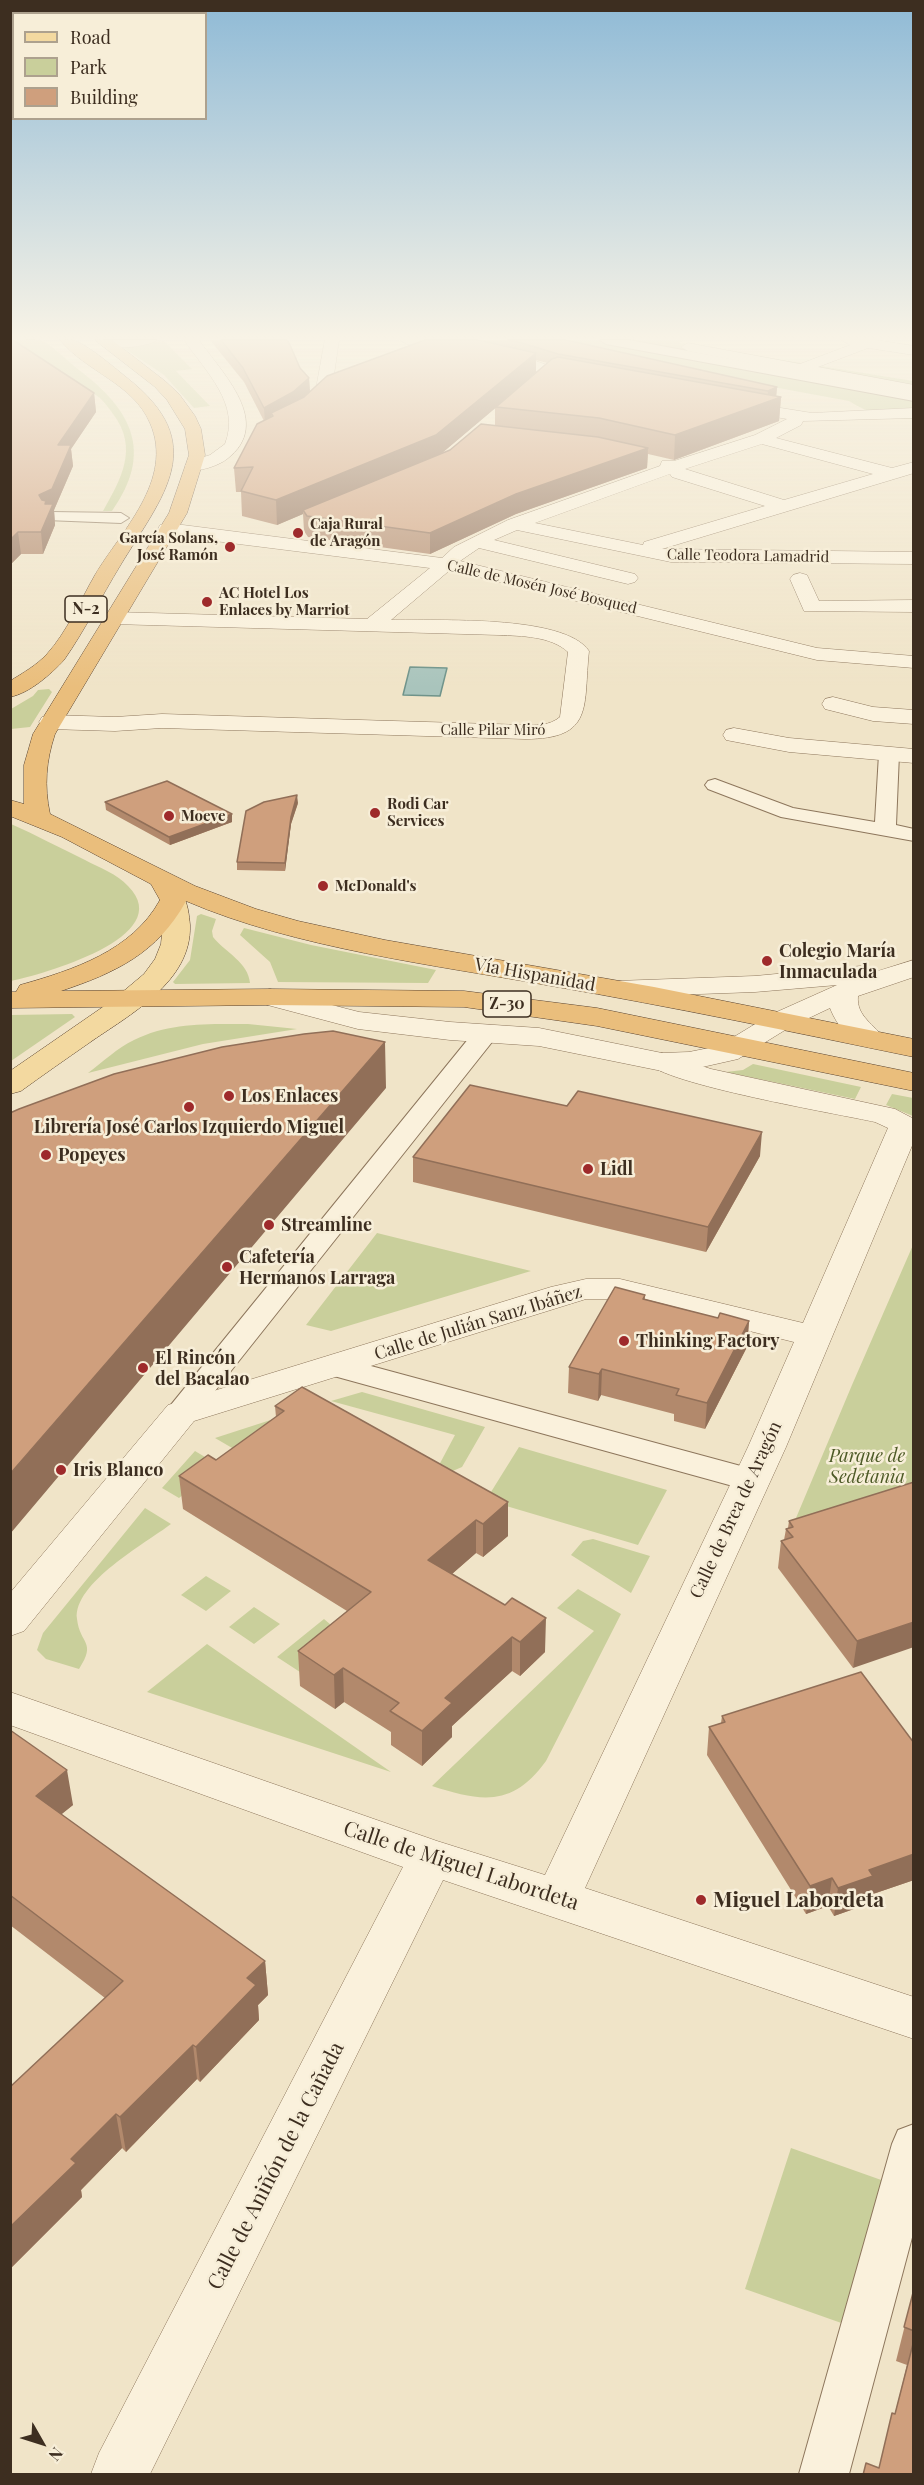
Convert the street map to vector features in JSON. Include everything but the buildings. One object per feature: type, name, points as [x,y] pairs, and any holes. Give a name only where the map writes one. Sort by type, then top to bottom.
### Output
[{"type":"highway","name":"N-2","points":[[10,691],[46,667],[57,656],[126,527],[147,508],[162,473],[164,456]]},
{"type":"highway","name":"N-2","points":[[22,812],[34,794],[36,754],[51,722],[178,513],[197,456]]},
{"type":"highway","points":[[126,527],[167,529]]},
{"type":"highway","name":"Vía Hispanidad","points":[[22,812],[167,890],[199,898],[246,915],[348,940],[616,989],[914,1048]]},
{"type":"highway","name":"Vía Hispanidad","points":[[10,998],[70,978],[117,958],[136,946],[159,927],[167,890]]},
{"type":"highway","name":"Vía Hispanidad","points":[[10,998],[131,1000],[412,997],[515,1005],[597,1017],[914,1082]]},
{"type":"main road","points":[[10,1085],[131,1000],[161,972],[173,949],[177,934],[177,920],[167,890]]},
{"type":"street","points":[[194,466],[220,456]]},
{"type":"street","points":[[372,625],[446,564],[450,556],[477,542],[514,524],[708,456]]},
{"type":"street","points":[[828,456],[890,473]]},
{"type":"street","points":[[638,458],[675,467],[678,473],[786,507]]},
{"type":"street","points":[[641,551],[914,466]]},
{"type":"street","points":[[52,517],[126,527]]},
{"type":"street","name":"Calle Teodora Lamadrid","points":[[514,524],[671,556],[914,558]]},
{"type":"street","name":"Calle de Mosén José Bosqued","points":[[167,529],[446,564],[825,655],[914,662]]},
{"type":"street","points":[[261,540],[288,529]]},
{"type":"street","points":[[477,542],[628,578]]},
{"type":"street","points":[[590,598],[671,556]]},
{"type":"street","points":[[800,579],[811,607],[914,606]]},
{"type":"street","points":[[775,644],[817,616],[818,607]]},
{"type":"street","name":"Calle Pilar Miró","points":[[51,722],[115,724],[162,721],[525,732],[559,729],[567,725],[571,718],[579,651],[567,640],[517,630],[113,618]]},
{"type":"street","points":[[833,704],[873,714],[914,717]]},
{"type":"street","points":[[734,735],[789,745],[914,756]]},
{"type":"street","points":[[885,829],[889,754]]},
{"type":"street","points":[[715,785],[788,813],[914,835]]},
{"type":"street","points":[[616,989],[755,984],[914,968]]},
{"type":"street","points":[[662,1062],[714,1057],[740,1047],[780,1021],[844,991],[914,968]]},
{"type":"street","points":[[844,991],[842,999],[845,1012],[872,1040]]},
{"type":"street","name":"Vía Hispanidad","points":[[270,997],[358,1020],[556,1040],[662,1062],[704,1076],[877,1113],[898,1121]]},
{"type":"street","points":[[342,1042],[450,1031]]},
{"type":"street","points":[[10,1621],[181,1413],[487,1032]]},
{"type":"street","name":"Calle de Brea de Aragón","points":[[557,1898],[751,1480],[904,1128],[898,1121]]},
{"type":"street","name":"Calle de Julián Sanz Ibáñez","points":[[181,1413],[563,1294],[603,1288],[620,1289],[814,1336]]},
{"type":"street","points":[[334,1366],[751,1480]]},
{"type":"street","name":"Calle de Miguel Labordeta","points":[[10,1708],[431,1858],[914,2018]]},
{"type":"street","name":"Calle de Aniñón de la Cañada","points":[[120,2475],[431,1858]]},
{"type":"street","points":[[824,2475],[914,2144]]},
{"type":"green space","points":[[126,456],[133,456],[132,470],[125,490],[112,511],[103,511],[116,487]]},
{"type":"green space","points":[[49,689],[52,692],[30,727],[11,729],[11,709],[33,696],[38,690]]},
{"type":"green space","points":[[11,824],[119,878],[128,886],[139,904],[135,922],[121,937],[100,950],[49,971],[11,981]]},
{"type":"green space","points":[[201,914],[216,919],[212,931],[213,937],[241,963],[250,983],[175,984],[173,982],[190,960],[197,916]]},
{"type":"green space","points":[[244,928],[311,945],[436,970],[428,983],[278,982],[270,962],[240,935]]},
{"type":"green space","points":[[72,1014],[75,1017],[11,1061],[11,1015]]},
{"type":"green space","points":[[248,1024],[297,1029],[203,1044],[88,1073],[122,1047],[148,1034],[190,1025]]},
{"type":"green space","points":[[753,1064],[861,1087],[855,1099],[726,1072],[743,1070]]},
{"type":"green space","points":[[892,1094],[913,1098],[913,1116],[886,1105]]},
{"type":"green space","points":[[377,1233],[531,1271],[331,1331],[306,1325]]},
{"type":"green space","name":"Parque de Sedetania","points":[[913,1245],[913,1501],[788,1537],[852,1385]]},
{"type":"green space","points":[[362,1392],[485,1427],[462,1467],[448,1473],[438,1467],[455,1435],[331,1401]]},
{"type":"green space","points":[[283,1416],[239,1452],[215,1438]]},
{"type":"green space","points":[[519,1447],[667,1490],[638,1545],[486,1500]]},
{"type":"green space","points":[[195,1451],[220,1466],[179,1498],[162,1488]]},
{"type":"green space","points":[[145,1508],[171,1524],[113,1565],[86,1592],[79,1605],[77,1619],[86,1643],[87,1653],[79,1669],[46,1659],[37,1650],[43,1633]]},
{"type":"green space","points":[[593,1539],[650,1556],[631,1593],[571,1555],[583,1541]]},
{"type":"green space","points":[[206,1576],[231,1591],[206,1611],[181,1595]]},
{"type":"green space","points":[[578,1589],[621,1614],[546,1761],[521,1787],[495,1797],[466,1795],[432,1786],[594,1631],[557,1608]]},
{"type":"green space","points":[[254,1607],[280,1624],[254,1644],[229,1627]]},
{"type":"green space","points":[[324,1619],[331,1625],[303,1674],[277,1657]]},
{"type":"green space","points":[[207,1644],[391,1772],[147,1692]]},
{"type":"green space","points":[[791,2148],[901,2187],[864,2331],[745,2289]]},
{"type":"water","points":[[410,667],[447,668],[440,696],[403,695]]},
{"type":"place","name":"Caja Rural de Aragón","points":[[298,533]]},
{"type":"place","name":"García Solans, José Ramón","points":[[230,547]]},
{"type":"place","name":"AC Hotel Los Enlaces by Marriot","points":[[207,602]]},
{"type":"place","name":"Rodi Car Services","points":[[375,813]]},
{"type":"place","name":"Moeve","points":[[169,816]]},
{"type":"place","name":"McDonald's","points":[[323,886]]},
{"type":"place","name":"Colegio María Inmaculada","points":[[767,961]]},
{"type":"place","name":"Los Enlaces","points":[[229,1096]]},
{"type":"place","name":"Librería José Carlos Izquierdo Miguel","points":[[189,1107]]},
{"type":"place","name":"Popeyes","points":[[46,1155]]},
{"type":"place","name":"Lidl","points":[[588,1169]]},
{"type":"place","name":"Streamline","points":[[269,1225]]},
{"type":"place","name":"Cafetería Hermanos Larraga","points":[[227,1267]]},
{"type":"place","name":"Thinking Factory","points":[[624,1341]]},
{"type":"place","name":"El Rincón del Bacalao","points":[[143,1368]]},
{"type":"place","name":"Iris Blanco","points":[[61,1470]]},
{"type":"place","name":"Miguel Labordeta","points":[[701,1900]]}]
